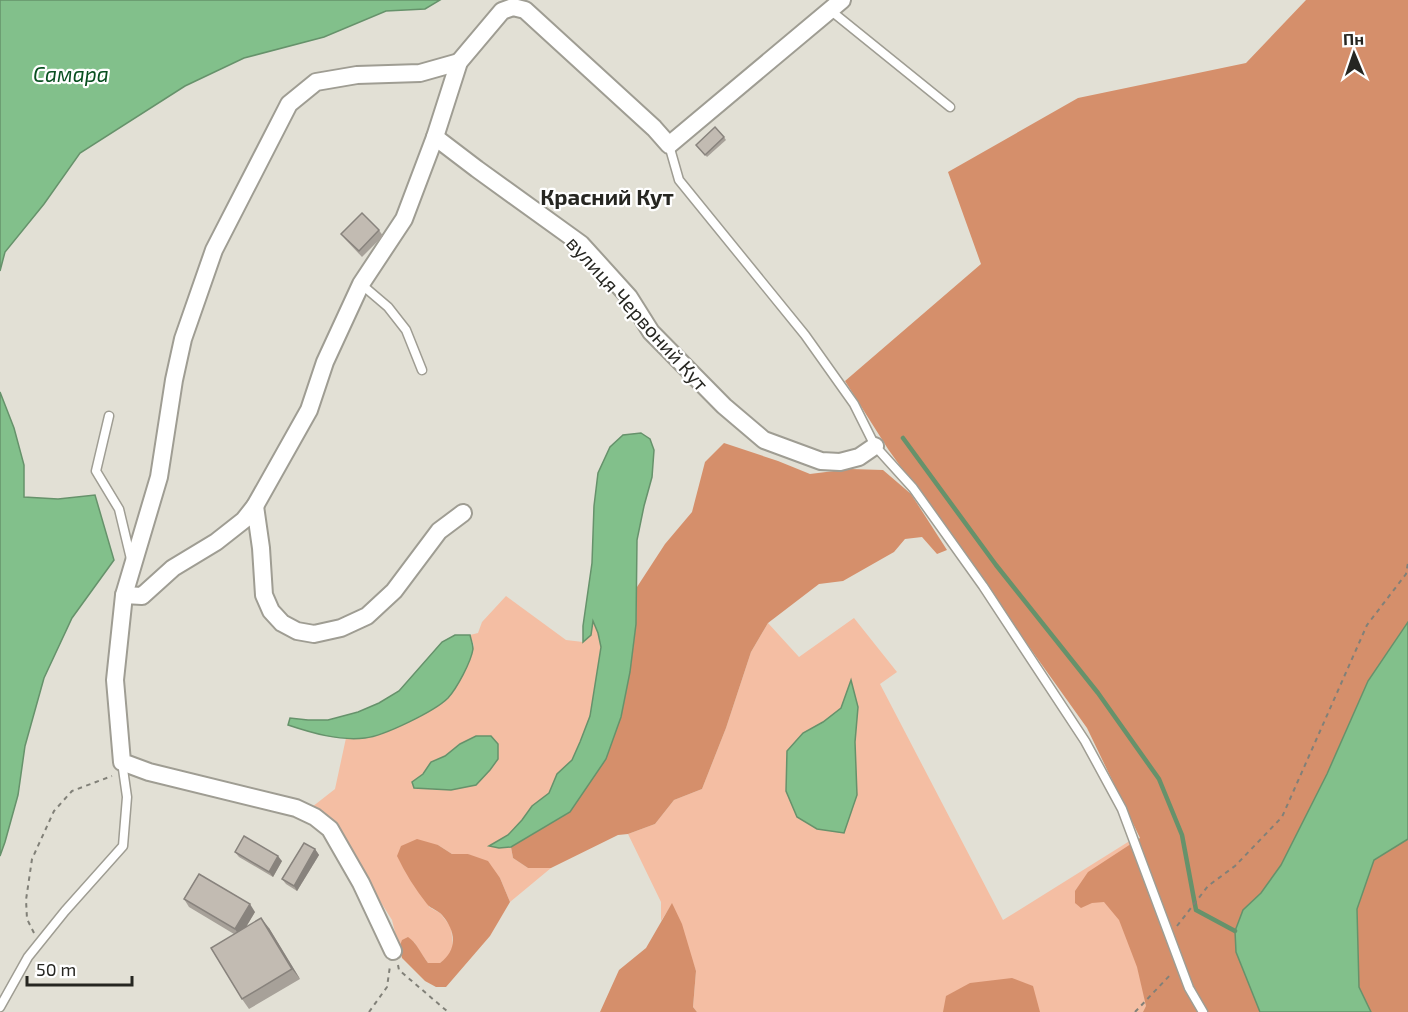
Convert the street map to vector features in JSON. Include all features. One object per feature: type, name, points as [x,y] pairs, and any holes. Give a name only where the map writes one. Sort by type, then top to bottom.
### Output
[{"type":"street","points":[[124,595],[142,596],[173,568],[216,542],[244,520],[255,506],[309,410],[325,362],[361,284],[404,219],[435,137],[459,62],[502,11],[513,7],[525,10],[669,145],[836,5]]},
{"type":"street","points":[[393,951],[356,874],[330,829],[315,816],[296,808],[149,772],[123,768],[115,680],[124,595],[159,477],[174,380],[183,339],[214,250],[289,104],[316,82],[357,75],[420,73],[459,62]]},
{"type":"street","name":"вулиця Червоний Кут","points":[[435,137],[581,244],[629,297],[651,332],[724,406],[764,440],[821,461],[840,462],[859,457],[875,446]]},
{"type":"street","points":[[255,506],[264,595],[271,611],[282,623],[297,631],[314,634],[341,628],[367,616],[394,591],[439,531],[463,513]]},
{"type":"lane","points":[[836,5],[950,107]]},
{"type":"lane","points":[[669,145],[679,180],[805,335],[854,404],[875,446],[913,488],[983,586],[1085,741],[1122,809],[1189,988],[1203,1012]]},
{"type":"lane","points":[[361,284],[388,307],[406,330],[422,370]]},
{"type":"lane","points":[[109,416],[96,471],[119,509],[132,565]]},
{"type":"lane","points":[[0,1007],[28,957],[65,911],[123,846],[127,796],[123,768]]},
{"type":"path","points":[[1169,935],[1208,886],[1235,866],[1282,818],[1367,625],[1406,574],[1408,563]]},
{"type":"path","points":[[39,944],[27,919],[26,900],[33,859],[54,811],[72,791],[123,768]]},
{"type":"path","points":[[369,1012],[387,987],[393,951]]},
{"type":"path","points":[[393,951],[399,970],[448,1012]]},
{"type":"path","points":[[1135,1012],[1180,964]]},
{"type":"shaded area","points":[[1306,0],[1408,0],[1408,622],[1368,681],[1327,774],[1281,865],[1261,893],[1243,910],[1236,952],[1260,1012],[1143,1012],[1146,1006],[1137,967],[1119,920],[1104,902],[1092,903],[1081,908],[1075,903],[1075,891],[1088,872],[1140,838],[1087,728],[888,449],[845,381],[981,264],[948,172],[1078,98],[1246,63]]},
{"type":"shaded area","points":[[724,443],[810,474],[850,469],[883,470],[911,494],[947,550],[937,554],[922,537],[905,539],[894,552],[843,581],[819,584],[768,623],[751,652],[726,728],[702,789],[674,800],[655,824],[628,834],[618,835],[551,868],[528,868],[513,858],[511,847],[570,812],[621,717],[636,624],[637,587],[665,544],[692,512],[705,462]]},
{"type":"shaded area","points":[[506,596],[566,640],[583,642],[592,620],[601,647],[590,716],[572,760],[557,774],[549,793],[532,806],[508,835],[490,845],[499,848],[511,847],[513,858],[528,868],[551,868],[510,902],[500,878],[468,854],[452,854],[438,845],[429,907],[440,913],[451,927],[453,947],[449,957],[440,963],[428,963],[414,942],[399,948],[392,920],[329,820],[312,807],[335,789],[346,738],[334,730],[358,712],[379,703],[474,646],[470,635],[478,633],[482,622]],"holes":[[[476,736],[491,736],[451,790],[414,788],[412,782],[423,774],[431,762],[445,756],[459,744]]]},
{"type":"shaded area","points":[[854,618],[897,672],[880,684],[1003,920],[1128,842],[1140,839],[1243,910],[1261,893],[1408,622],[1408,1012],[697,1012],[693,1007],[696,971],[672,904],[661,921],[661,902],[628,834],[655,824],[674,800],[702,789],[726,728],[751,652],[768,623],[799,657]],"holes":[[[858,707],[855,742],[803,733],[823,722],[841,708]]]},
{"type":"shaded area","points":[[417,839],[438,845],[452,854],[468,854],[488,861],[500,878],[510,902],[490,936],[446,987],[436,987],[425,981],[402,958],[399,948],[402,940],[408,937],[428,963],[440,963],[450,952],[453,940],[447,921],[429,906],[407,875],[397,856],[401,846]]},
{"type":"shaded area","points":[[1408,839],[1408,1012],[1371,1012],[1359,987],[1357,909],[1374,860]]},
{"type":"shaded area","points":[[672,903],[682,924],[696,971],[693,1007],[697,1012],[600,1012],[619,970],[646,948]]},
{"type":"shaded area","points":[[1012,978],[1033,986],[1040,1012],[943,1012],[946,996],[970,983]]},
{"type":"water","name":"Самара","points":[[0,0],[440,0],[425,9],[386,11],[324,37],[244,58],[185,86],[80,153],[44,204],[5,252],[0,271]]},
{"type":"water","points":[[0,392],[14,428],[24,465],[24,497],[58,499],[95,495],[114,560],[72,618],[44,678],[25,746],[18,795],[0,856]]},
{"type":"water","points":[[641,433],[650,439],[654,450],[652,477],[637,540],[636,624],[630,672],[621,717],[606,759],[570,812],[511,847],[489,846],[508,835],[532,806],[549,793],[557,774],[572,760],[590,716],[601,647],[593,621],[591,635],[583,642],[583,626],[592,563],[598,473],[610,447],[623,435]]},
{"type":"water","points":[[1408,622],[1408,839],[1374,860],[1357,909],[1359,987],[1371,1012],[1260,1012],[1236,952],[1235,931],[1243,910],[1261,893],[1281,865],[1327,774],[1368,681]]},
{"type":"water","points":[[455,635],[470,635],[473,649],[470,661],[448,698],[421,716],[384,733],[355,739],[316,733],[288,725],[290,718],[328,720],[358,712],[379,703],[399,691],[442,642]]},
{"type":"water","points":[[851,680],[858,707],[855,742],[857,795],[844,833],[817,829],[797,817],[786,791],[787,751],[803,733],[823,722],[841,708]]},
{"type":"water","points":[[476,736],[491,736],[498,744],[498,759],[476,785],[451,790],[414,788],[412,782],[423,774],[431,762],[445,756],[460,744]]},
{"type":"building","points":[[715,127],[724,137],[705,155],[696,145]]},
{"type":"building","points":[[362,213],[379,230],[359,251],[341,234]]},
{"type":"building","points":[[244,836],[278,856],[269,872],[235,852]]},
{"type":"building","points":[[304,843],[315,849],[294,886],[282,879]]},
{"type":"building","points":[[199,874],[250,904],[235,929],[184,899]]},
{"type":"building","points":[[261,918],[292,969],[242,999],[211,948]]},
{"type":"waterway","points":[[903,438],[996,565],[1098,693],[1159,779],[1182,835],[1196,910],[1235,931]]},
{"type":"district","name":"Красний Кут","points":[[607,196]]}]
